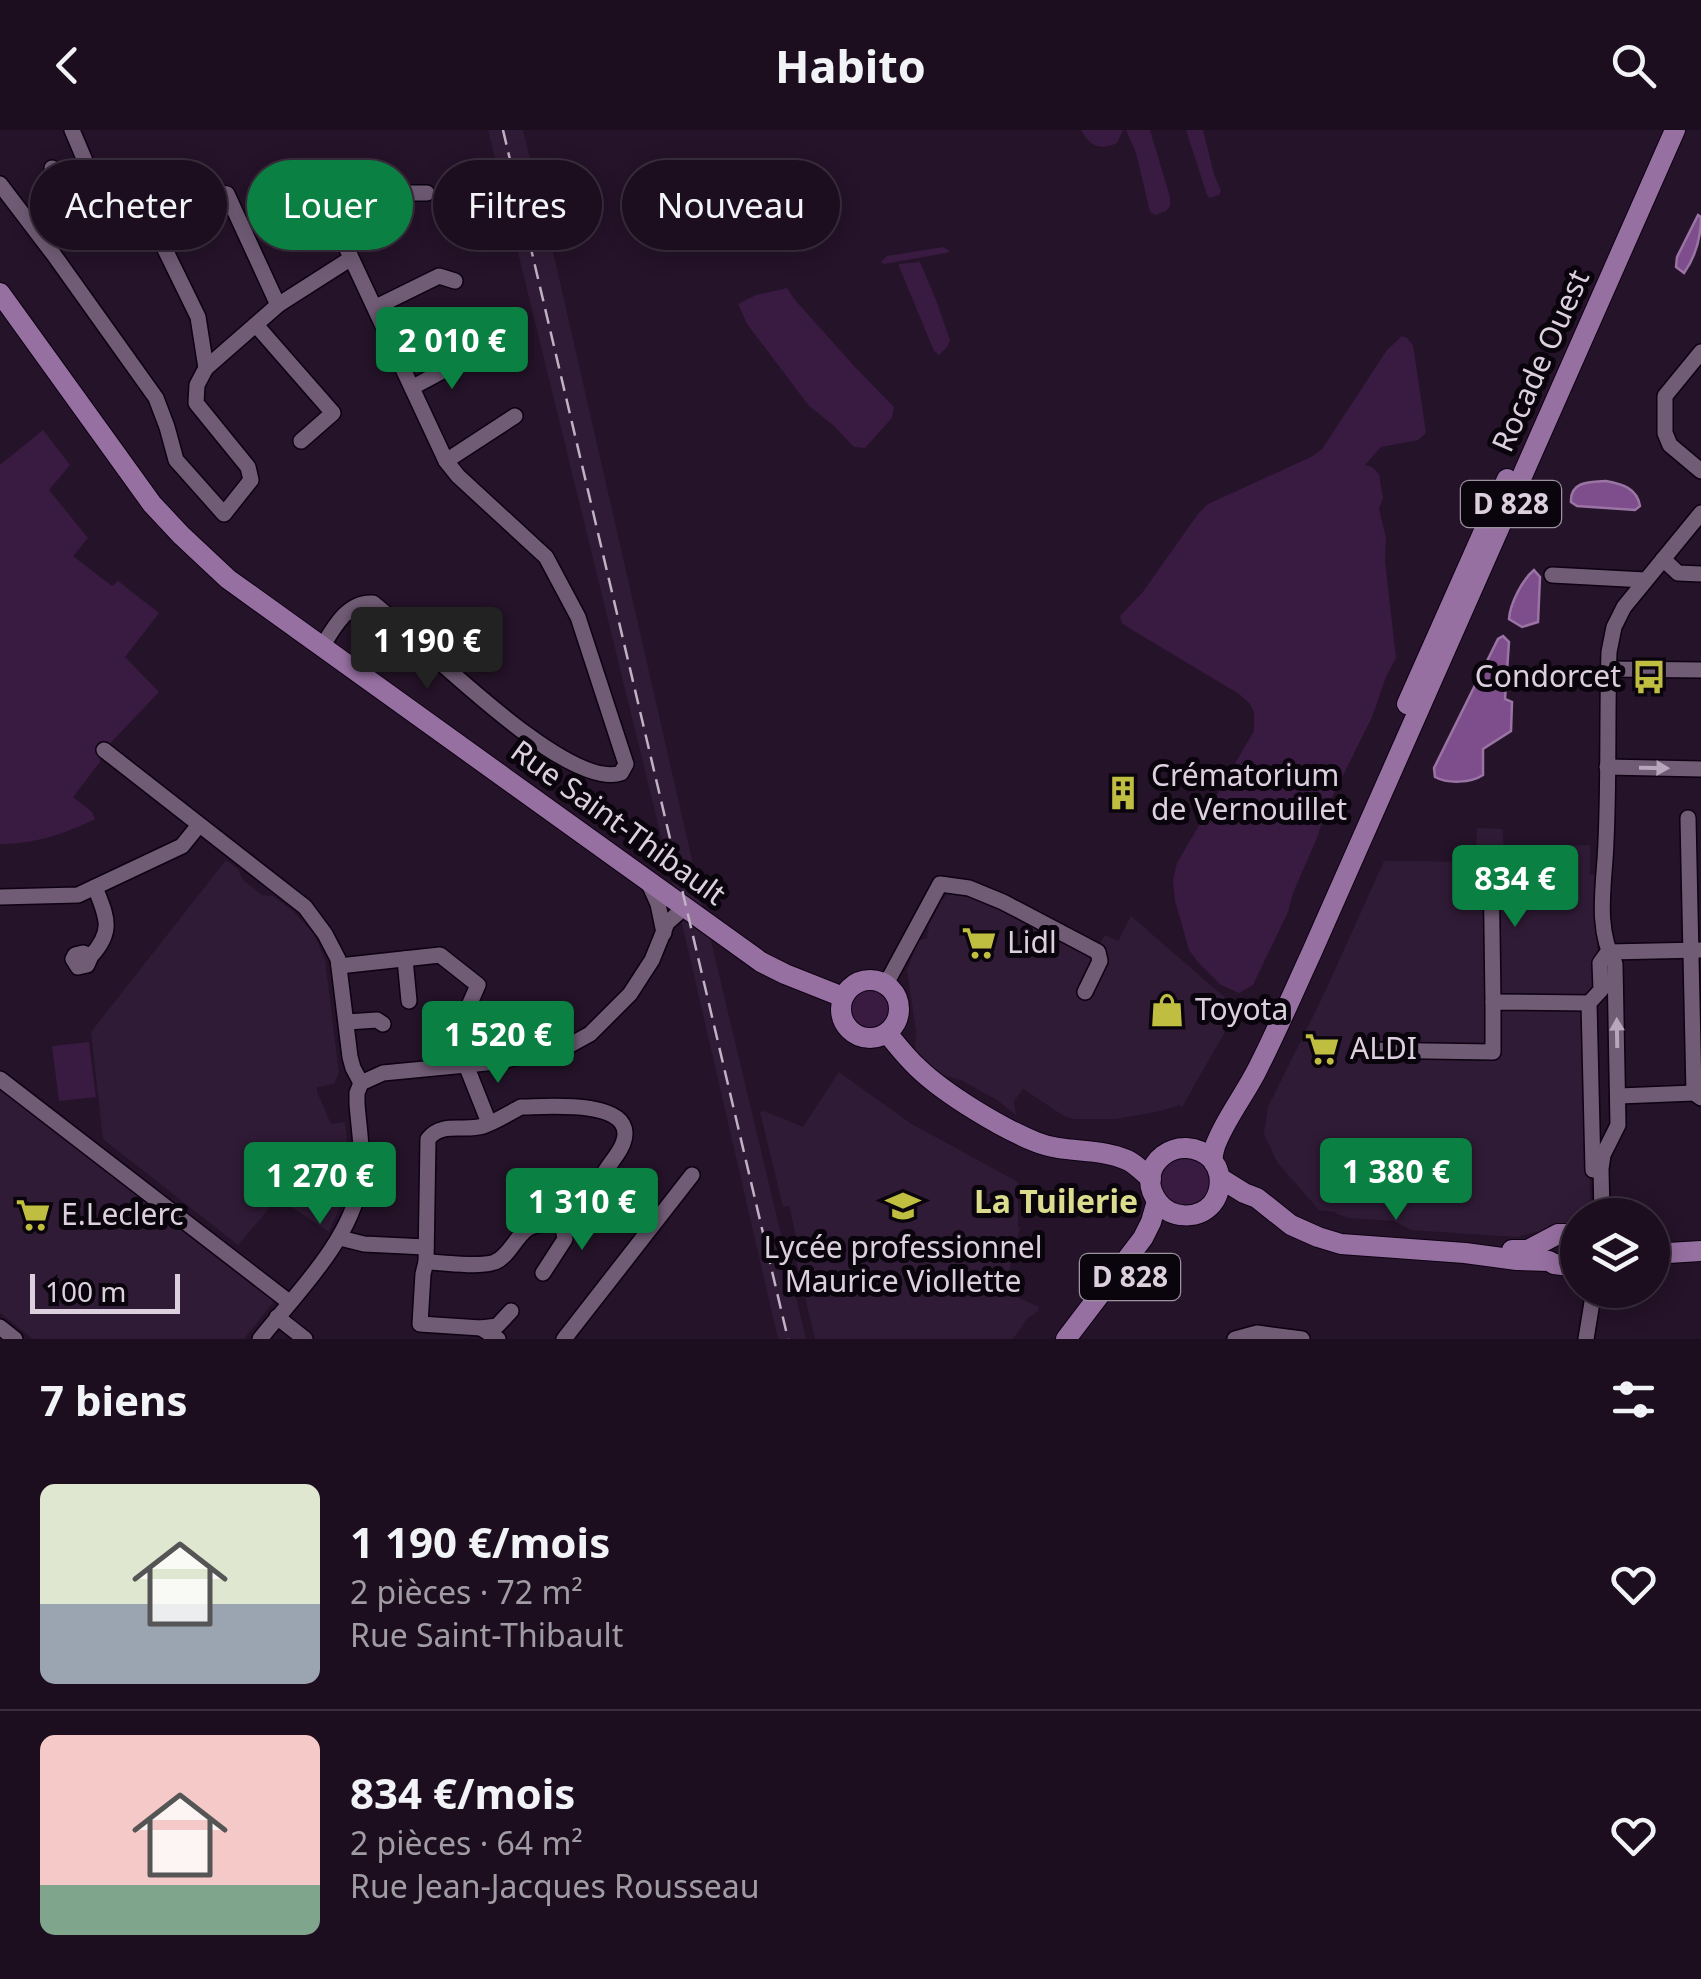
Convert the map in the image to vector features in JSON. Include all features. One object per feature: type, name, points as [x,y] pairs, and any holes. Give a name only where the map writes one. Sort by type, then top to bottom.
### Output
[{"type":"main road","name":"Rocade Ouest","points":[[1194,1148],[1208,1134],[1264,1024],[1662,130]]},
{"type":"main road","name":"Rocade Ouest","points":[[1216,1179],[1216,1143],[1256,1071],[1318,939],[1676,130]]},
{"type":"main road","name":"Rue Saint-Thibault","points":[[0,293],[152,504],[228,579],[770,966],[843,997]]},
{"type":"main road","points":[[862,981],[886,984],[899,1004],[898,1020],[887,1033],[869,1039],[850,1030],[841,1014],[843,997],[862,981]]},
{"type":"main road","points":[[887,1033],[917,1068],[935,1082],[1034,1142],[1111,1155],[1155,1169]]},
{"type":"main road","points":[[1216,1179],[1202,1212],[1189,1216],[1164,1208],[1151,1187],[1155,1169],[1174,1149],[1194,1148],[1204,1152],[1216,1179],[1257,1198],[1291,1224],[1340,1244],[1517,1260],[1547,1252],[1560,1234]]},
{"type":"main road","name":"D 828","points":[[1066,1339],[1143,1238],[1157,1201]]},
{"type":"main road","name":"D 828","points":[[1082,1339],[1176,1214]]},
{"type":"main road","points":[[1670,1252],[1701,1251]]},
{"type":"main road","points":[[1547,1252],[1554,1264],[1560,1265]]},
{"type":"street","points":[[72,130],[85,160]]},
{"type":"street","points":[[0,184],[30,223]]},
{"type":"street","points":[[206,368],[198,318],[156,232],[158,222],[216,192],[227,194],[278,305]]},
{"type":"street","points":[[413,194],[427,194]]},
{"type":"street","points":[[50,250],[156,398],[176,460],[224,514],[251,480],[248,466],[196,402],[197,385],[206,368],[278,305],[350,259]]},
{"type":"street","points":[[322,647],[350,608],[364,602],[374,603],[473,692],[566,761],[612,776],[621,773],[626,764],[578,616],[546,557],[446,461],[346,250]]},
{"type":"street","points":[[376,307],[439,276],[456,282]]},
{"type":"street","points":[[256,324],[334,413],[300,442]]},
{"type":"street","points":[[1701,352],[1665,396],[1664,433],[1670,445],[1701,471]]},
{"type":"street","points":[[413,387],[470,357]]},
{"type":"street","points":[[446,461],[515,416]]},
{"type":"street","points":[[1600,1144],[1618,1125],[1619,1096],[1614,964],[1604,937],[1603,877],[1609,669],[1614,627],[1624,607],[1701,513]]},
{"type":"street","points":[[1663,558],[1678,574],[1701,574]]},
{"type":"street","points":[[1552,575],[1645,580]]},
{"type":"street","points":[[1609,669],[1701,670]]},
{"type":"street","points":[[104,750],[305,907],[326,934],[338,959],[353,1068],[361,1082]]},
{"type":"street","points":[[1607,767],[1701,769]]},
{"type":"street","points":[[1619,1096],[1698,1095],[1694,857],[1688,818]]},
{"type":"street","points":[[0,896],[78,896],[182,846],[199,825]]},
{"type":"street","points":[[1364,1050],[1493,1052],[1491,858]]},
{"type":"street","points":[[646,878],[665,928]]},
{"type":"street","points":[[886,984],[940,884],[969,888],[1003,902],[1098,952],[1100,960],[1085,992]]},
{"type":"street","points":[[91,956],[100,947],[108,921],[96,887]]},
{"type":"street","points":[[665,928],[666,893]]},
{"type":"street","points":[[260,1339],[340,1238],[356,1202],[361,1178],[357,1093],[361,1082],[382,1074],[497,1062],[570,1045],[590,1034],[630,994],[652,960],[665,928],[685,906]]},
{"type":"street","points":[[1608,952],[1695,950]]},
{"type":"street","points":[[1595,1198],[1600,1144],[1589,1003],[1601,990],[1600,963],[1608,952]]},
{"type":"street","points":[[339,966],[440,955],[478,985],[467,1010],[472,1038],[459,1048]]},
{"type":"street","points":[[406,958],[409,1001]]},
{"type":"street","points":[[1493,1002],[1589,1003]]},
{"type":"street","points":[[346,1022],[376,1020],[382,1024]]},
{"type":"street","points":[[466,1065],[489,1124]]},
{"type":"street","points":[[0,1078],[289,1302]]},
{"type":"street","points":[[340,1238],[364,1244],[426,1254],[485,1264],[498,1261],[524,1231],[569,1218],[621,1149],[623,1125],[604,1110],[584,1106],[521,1106],[489,1124],[442,1128],[428,1138],[426,1254],[420,1324],[497,1326],[511,1312]]},
{"type":"street","points":[[1600,1144],[1602,1198]]},
{"type":"street","points":[[564,1339],[692,1175]]},
{"type":"street","points":[[543,1273],[565,1239],[562,1221]]},
{"type":"street","points":[[1586,1339],[1591,1308]]},
{"type":"street","points":[[276,1317],[305,1339]]},
{"type":"street","points":[[0,1327],[15,1339]]},
{"type":"street","points":[[480,1328],[498,1339]]},
{"type":"street","points":[[1235,1339],[1257,1334],[1302,1339]]},
{"type":"shaded area","points":[[488,130],[523,130],[530,160],[495,160]]},
{"type":"shaded area","points":[[1081,130],[1123,130],[1117,143],[1100,147]]},
{"type":"shaded area","points":[[1126,130],[1150,130],[1170,197],[1166,211],[1156,215],[1150,212],[1136,153]]},
{"type":"shaded area","points":[[1186,130],[1203,130],[1219,195],[1207,195]]},
{"type":"shaded area","points":[[1698,215],[1699,239],[1684,273],[1676,267],[1677,257]]},
{"type":"shaded area","points":[[943,247],[950,251],[881,262],[887,256]]},
{"type":"shaded area","points":[[517,250],[552,250],[703,908],[674,889]]},
{"type":"shaded area","points":[[920,262],[950,340],[939,355],[898,264]]},
{"type":"shaded area","points":[[787,288],[894,407],[892,418],[865,448],[854,447],[809,406],[747,324],[738,304]]},
{"type":"shaded area","points":[[1402,336],[1413,345],[1426,433],[1418,440],[1381,447],[1365,465],[1379,474],[1383,498],[1379,509],[1386,538],[1396,658],[1326,810],[1288,912],[1253,985],[1239,993],[1221,985],[1189,950],[1173,880],[1177,863],[1254,731],[1254,712],[1239,694],[1129,628],[1120,616],[1142,593],[1208,504],[1322,449],[1387,350]]},
{"type":"shaded area","points":[[43,430],[70,465],[49,490],[88,538],[73,556],[112,586],[118,581],[159,613],[125,657],[159,692],[100,754],[100,762],[73,797],[95,819],[49,837],[0,844],[0,465]]},
{"type":"shaded area","points":[[1606,481],[1632,491],[1640,506],[1635,510],[1577,506],[1571,502],[1577,486]]},
{"type":"shaded area","points":[[1534,570],[1540,577],[1538,622],[1522,627],[1509,619],[1510,613],[1521,586]]},
{"type":"shaded area","points":[[1503,636],[1509,642],[1505,699],[1512,702],[1511,731],[1483,749],[1483,775],[1459,782],[1435,777],[1434,768],[1498,639]]},
{"type":"shaded area","points":[[1477,828],[1502,829],[1504,848],[1590,845],[1590,875],[1596,875],[1598,988],[1584,997],[1590,1198],[1560,1198],[1560,1230],[1517,1237],[1411,1230],[1394,1221],[1349,1218],[1319,1210],[1277,1162],[1264,1134],[1268,1107],[1384,861],[1484,862],[1484,854],[1476,853]]},
{"type":"shaded area","points":[[226,860],[262,895],[273,896],[294,912],[313,933],[325,959],[339,1073],[334,1084],[317,1087],[317,1092],[331,1124],[345,1122],[349,1161],[343,1200],[329,1232],[278,1198],[238,1245],[103,1139],[91,1032]]},
{"type":"shaded area","points":[[965,885],[1092,958],[1105,935],[1118,941],[1131,916],[1238,1009],[1182,1107],[1116,1119],[1074,1119],[1023,1089],[1014,1101],[1016,1115],[961,1080],[942,1075],[915,1052],[916,1030],[907,970],[918,941],[927,938],[941,901],[951,890]]},
{"type":"shaded area","points":[[681,919],[710,937],[806,1339],[778,1339]]},
{"type":"shaded area","points":[[870,987],[886,994],[893,1010],[886,1026],[870,1033],[854,1026],[847,1010],[854,994]]},
{"type":"shaded area","points":[[89,1042],[96,1097],[59,1101],[52,1046]]},
{"type":"shaded area","name":"Lycée professionnel Maurice Viollette","points":[[839,1072],[910,1123],[1018,1182],[1020,1228],[1004,1291],[1039,1307],[1013,1339],[815,1339],[795,1255],[800,1253],[789,1206],[783,1207],[760,1112],[803,1127]]},
{"type":"shaded area","points":[[0,1084],[275,1300],[244,1339],[33,1339],[0,1313]]},
{"type":"shaded area","points":[[1191,1153],[1213,1170],[1210,1199],[1184,1211],[1161,1196],[1161,1170],[1166,1162]]},
{"type":"railway","points":[[503,130],[788,1339]]},
{"type":"place","name":"Condorcet","points":[[1649,677]]},
{"type":"place","name":"Crématorium de Vernouillet","points":[[1123,793]]},
{"type":"place","name":"Lidl","points":[[979,943]]},
{"type":"place","name":"Toyota","points":[[1167,1010]]},
{"type":"place","name":"ALDI","points":[[1322,1049]]},
{"type":"place","name":"Lycée professionnel Maurice Viollette","points":[[903,1206]]},
{"type":"place","name":"E.Leclerc","points":[[33,1215]]},
{"type":"district","name":"La Tuilerie","points":[[1056,1202]]}]
